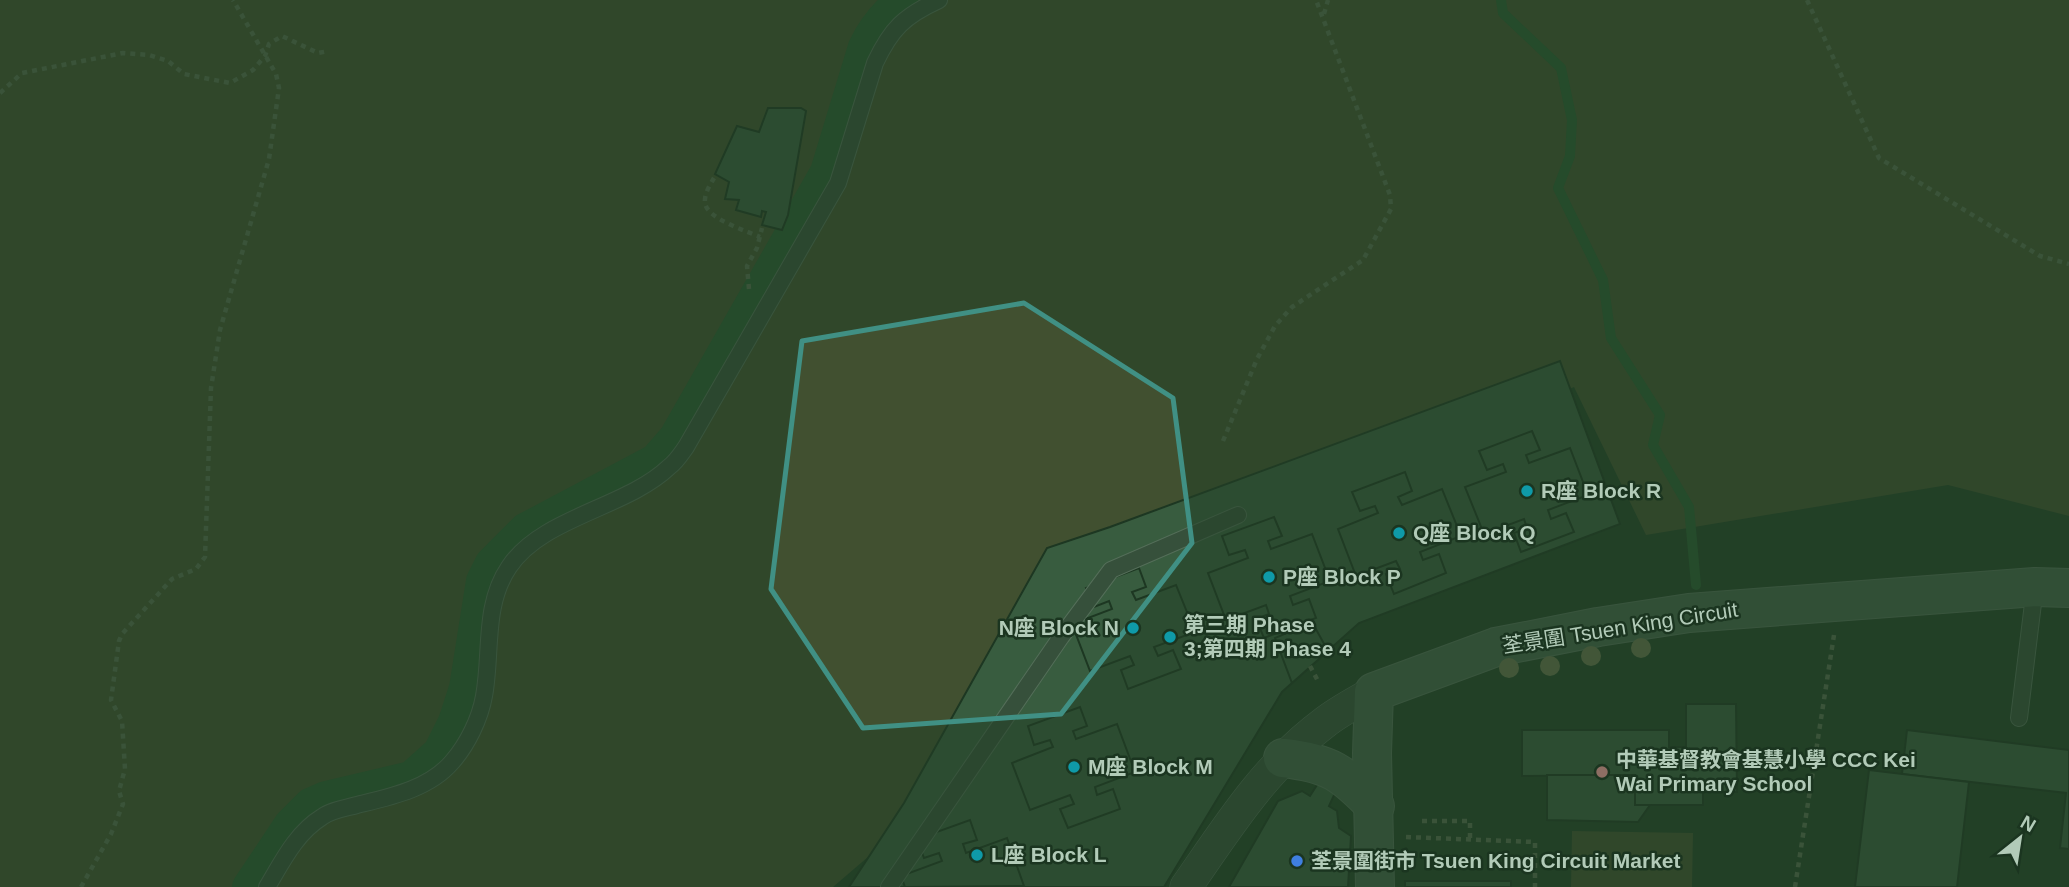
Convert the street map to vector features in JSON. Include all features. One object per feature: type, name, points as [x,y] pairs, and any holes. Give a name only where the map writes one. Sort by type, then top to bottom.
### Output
[{"type":"street","name":"荃景圍 Tsuen King Circuit","points":[[1374,692],[1496,646],[1598,627],[1689,613],[2052,587]]},
{"type":"street","points":[[1186,887],[1252,792],[1283,758],[1324,723],[1374,692]]},
{"type":"street","points":[[1374,692],[1372,753],[1375,887]]},
{"type":"street","points":[[1283,758],[1306,761],[1334,770],[1349,780],[1375,806]]},
{"type":"lane","points":[[267,887],[296,841],[324,815],[393,796],[430,780],[451,763],[475,723],[484,697],[493,605],[509,567],[537,540],[639,487],[669,468],[686,447],[838,183],[883,45],[900,22],[914,11],[939,0]]},
{"type":"lane","points":[[889,887],[1061,637],[1111,570],[1238,514]]},
{"type":"lane","points":[[2019,718],[2052,587]]},
{"type":"path","points":[[81,887],[111,834],[123,804],[119,791],[125,769],[122,720],[111,700],[119,641],[122,634],[172,579],[196,569],[205,557],[211,388],[220,330],[269,159],[279,89],[276,74],[233,0]]},
{"type":"path","points":[[1223,441],[1257,359],[1275,326],[1292,307],[1363,260],[1391,209],[1390,195],[1317,0]]},
{"type":"path","points":[[1324,15],[1328,0]]},
{"type":"path","points":[[1807,0],[1879,158],[2040,256],[2069,264]]},
{"type":"path","points":[[0,93],[22,73],[123,54],[149,55],[168,61],[184,74],[230,83],[253,70],[265,56],[270,44],[282,36],[318,53],[329,51]]},
{"type":"path","points":[[714,178],[706,196],[708,211],[760,237]]},
{"type":"path","points":[[748,292],[750,286],[747,266],[762,228]]},
{"type":"path","points":[[1795,887],[1835,631]]},
{"type":"path","points":[[1310,666],[1318,681]]},
{"type":"path","points":[[1422,821],[1470,821],[1470,839]]},
{"type":"path","points":[[1421,837],[1535,842],[1535,887]]},
{"type":"highlighted area","points":[[1024,303],[1173,398],[1192,543],[1061,714],[863,728],[771,589],[802,341]]},
{"type":"green space","points":[[0,0],[2069,0],[2069,516],[1948,485],[1646,535],[1574,387],[1432,449],[953,784],[833,887],[0,887]]},
{"type":"green space","points":[[1572,831],[1693,833],[1692,887],[1571,887]]},
{"type":"building","points":[[768,108],[801,108],[806,111],[788,215],[782,230],[762,225],[766,212],[762,211],[761,217],[736,210],[739,200],[725,199],[729,182],[715,174],[737,126],[759,132]]},
{"type":"building","name":"第三期 Phase 3;第四期 Phase 4","points":[[1560,361],[1620,524],[1359,623],[1282,692],[1164,887],[849,887],[904,803],[1047,548]]},
{"type":"building","name":"R座 Block R","points":[[1532,431],[1540,450],[1526,455],[1529,463],[1570,448],[1588,495],[1548,510],[1551,519],[1566,513],[1574,532],[1521,552],[1514,533],[1527,528],[1524,519],[1484,534],[1465,487],[1506,472],[1503,464],[1487,470],[1479,451]]},
{"type":"building","name":"Q座 Block Q","points":[[1405,472],[1412,491],[1398,497],[1402,505],[1442,489],[1461,536],[1420,552],[1423,560],[1439,554],[1446,573],[1394,594],[1386,574],[1400,569],[1396,561],[1356,576],[1338,529],[1378,513],[1375,506],[1360,511],[1352,492]]},
{"type":"building","name":"P座 Block P","points":[[1274,517],[1282,536],[1268,541],[1271,549],[1312,534],[1330,581],[1290,596],[1293,605],[1309,599],[1316,618],[1264,638],[1256,619],[1269,614],[1266,605],[1226,620],[1208,573],[1248,558],[1245,550],[1229,555],[1222,536]]},
{"type":"building","name":"N座 Block N","points":[[1139,568],[1146,587],[1132,592],[1136,600],[1176,585],[1195,632],[1154,647],[1158,656],[1173,650],[1181,669],[1128,689],[1121,670],[1134,665],[1130,656],[1090,671],[1072,624],[1112,609],[1109,601],[1094,607],[1086,588]]},
{"type":"building","points":[[1312,622],[1328,651],[1292,683],[1275,638]]},
{"type":"building","points":[[1686,704],[1736,704],[1737,792],[1703,792],[1703,805],[1635,805],[1635,775],[1522,776],[1522,730],[1669,730],[1669,747],[1686,747]]},
{"type":"building","name":"M座 Block M","points":[[1080,707],[1087,726],[1073,731],[1076,739],[1117,724],[1135,772],[1095,787],[1097,795],[1113,789],[1120,809],[1068,828],[1060,809],[1074,804],[1070,795],[1030,810],[1012,763],[1053,747],[1050,740],[1034,745],[1028,726]]},
{"type":"building","points":[[1907,730],[2069,750],[2069,849],[2060,848],[2066,793],[1902,774]]},
{"type":"building","points":[[1869,770],[1969,782],[1957,887],[1855,887]]},
{"type":"building","points":[[1547,775],[1635,775],[1635,805],[1650,805],[1638,822],[1547,820]]},
{"type":"building","name":"荃景圍街市 Tsuen King Circuit Market","points":[[1327,784],[1335,793],[1329,806],[1337,811],[1339,828],[1351,836],[1348,887],[1229,887],[1278,801],[1302,791],[1310,796],[1317,785]]},
{"type":"building","name":"L座 Block L","points":[[970,820],[977,840],[963,844],[966,853],[1007,838],[1024,886],[905,887],[901,876],[942,861],[939,853],[924,858],[917,839]]},
{"type":"building","points":[[1405,881],[1511,881],[1511,887],[1405,887]]},
{"type":"waterway","points":[[248,887],[290,824],[310,804],[326,797],[411,777],[439,752],[454,722],[465,688],[482,581],[491,563],[525,529],[655,460],[675,437],[826,172],[864,47],[875,27],[902,0]]},
{"type":"waterway","points":[[1501,0],[1503,13],[1561,68],[1572,120],[1570,156],[1558,188],[1603,280],[1611,338],[1660,415],[1653,445],[1689,507],[1696,585]]},
{"type":"place","name":"R座 Block R","points":[[1527,491]]},
{"type":"place","name":"Q座 Block Q","points":[[1399,533]]},
{"type":"place","name":"P座 Block P","points":[[1269,577]]},
{"type":"place","name":"N座 Block N","points":[[1133,628]]},
{"type":"place","name":"第三期 Phase 3;第四期 Phase 4","points":[[1170,637]]},
{"type":"place","name":"M座 Block M","points":[[1074,767]]},
{"type":"place","name":"中華基督教會基慧小學 CCC Kei Wai Primary School","points":[[1602,772]]},
{"type":"place","name":"L座 Block L","points":[[977,855]]},
{"type":"place","name":"荃景圍街市 Tsuen King Circuit Market","points":[[1297,861]]}]
